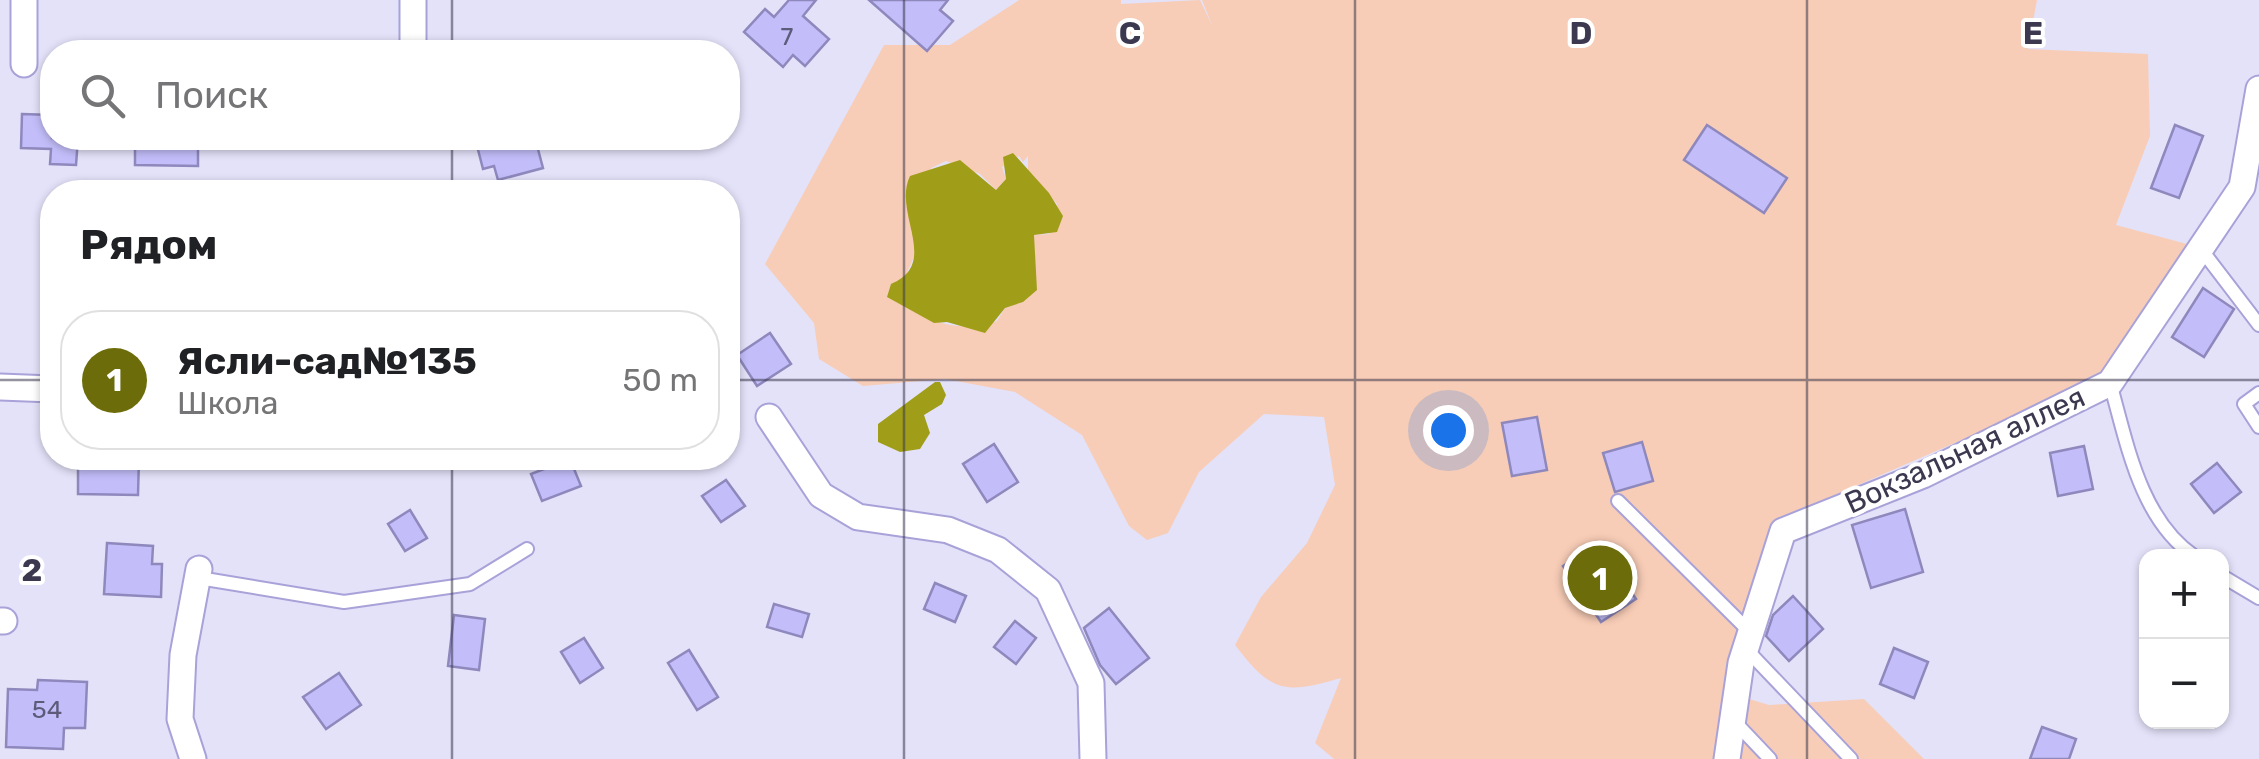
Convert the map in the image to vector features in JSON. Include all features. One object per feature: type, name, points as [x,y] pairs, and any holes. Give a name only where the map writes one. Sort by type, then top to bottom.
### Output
[{"type":"street","points":[[24,0],[24,64]]},
{"type":"street","points":[[413,0],[413,40]]},
{"type":"street","name":"Вокзальная аллея","points":[[1727,759],[1748,641],[1782,531],[1923,475],[2110,383],[2242,187],[2256,97]]},
{"type":"street","points":[[0,387],[40,389]]},
{"type":"street","points":[[769,417],[821,495],[858,518],[948,530],[998,550],[1048,590],[1091,682],[1092,759]]},
{"type":"street","points":[[193,759],[180,719],[183,656],[199,573]]},
{"type":"lane","points":[[2201,248],[2259,325]]},
{"type":"lane","points":[[2110,383],[2136,478],[2174,543],[2183,549]]},
{"type":"lane","points":[[2259,393],[2244,404],[2259,427]]},
{"type":"lane","points":[[1618,501],[1852,759]]},
{"type":"lane","points":[[199,573],[344,602],[470,584],[526,549]]},
{"type":"lane","points":[[2229,580],[2259,598]]},
{"type":"lane","points":[[1733,720],[1770,759]]},
{"type":"shaded area","points":[[1019,0],[1121,0],[1121,4],[1200,0],[1212,25],[1202,0],[2037,0],[2028,49],[2148,54],[2150,136],[2116,225],[2187,244],[2095,382],[1773,522],[1726,692],[1769,705],[1864,699],[1924,759],[1334,759],[1315,743],[1341,678],[1305,687],[1280,686],[1259,672],[1235,645],[1261,597],[1307,543],[1335,485],[1324,417],[1264,414],[1199,472],[1168,533],[1147,540],[1129,526],[1082,435],[1015,392],[945,379],[863,386],[819,359],[814,323],[765,264],[884,45],[950,45]],"holes":[[[1019,156],[1023,162],[1028,156],[1028,171],[1057,204],[1049,234],[1034,235],[1023,302],[1005,308],[997,321],[959,326],[934,320],[899,301],[918,244],[911,232],[931,168],[946,161],[980,174],[996,190],[1006,179],[1002,167]]]},
{"type":"shaded area","points":[[1013,153],[1049,193],[1063,216],[1057,232],[1034,235],[1037,290],[1023,302],[1005,308],[985,333],[947,322],[934,323],[887,297],[891,284],[905,275],[913,263],[906,206],[910,176],[960,160],[996,190],[1006,179],[1003,157]]},
{"type":"shaded area","points":[[940,382],[946,395],[942,404],[924,415],[930,433],[920,449],[900,452],[878,442],[878,424]]},
{"type":"building","points":[[789,0],[816,0],[803,16],[829,39],[805,66],[793,55],[783,67],[744,32],[765,9],[774,17]]},
{"type":"building","points":[[869,0],[948,0],[940,10],[953,21],[927,51]]},
{"type":"building","points":[[22,114],[40,115],[40,149],[21,148]]},
{"type":"building","points":[[1707,125],[1787,178],[1764,213],[1684,160]]},
{"type":"building","points":[[2175,125],[2203,136],[2179,198],[2151,188]]},
{"type":"building","points":[[51,150],[77,150],[76,165],[50,164]]},
{"type":"building","points":[[135,150],[198,150],[198,166],[135,165]]},
{"type":"building","points":[[478,150],[538,150],[543,168],[498,180],[494,166],[483,169]]},
{"type":"building","points":[[2203,288],[2234,309],[2204,357],[2172,337]]},
{"type":"building","points":[[770,333],[791,364],[757,386],[740,360],[740,353]]},
{"type":"building","points":[[1537,417],[1547,470],[1512,476],[1502,423]]},
{"type":"building","points":[[1642,442],[1653,481],[1615,492],[1603,453]]},
{"type":"building","points":[[994,444],[1018,482],[987,502],[963,464]]},
{"type":"building","points":[[2084,446],[2093,489],[2058,496],[2050,453]]},
{"type":"building","points":[[2217,463],[2241,492],[2214,513],[2191,484]]},
{"type":"building","points":[[78,470],[139,470],[138,495],[78,494]]},
{"type":"building","points":[[541,470],[574,470],[581,486],[542,501],[531,474]]},
{"type":"building","points":[[726,480],[745,506],[721,522],[702,496]]},
{"type":"building","points":[[1905,509],[1923,572],[1871,588],[1852,525]]},
{"type":"building","points":[[410,510],[427,538],[405,551],[388,524]]},
{"type":"building","points":[[107,543],[153,546],[152,564],[162,564],[161,597],[104,594]]},
{"type":"building","points":[[1597,543],[1636,599],[1601,622],[1563,566]]},
{"type":"building","points":[[935,583],[966,596],[955,622],[924,609]]},
{"type":"building","points":[[1793,596],[1823,629],[1789,661],[1766,636],[1773,615]]},
{"type":"building","points":[[774,604],[809,614],[802,637],[767,627]]},
{"type":"building","points":[[1109,608],[1149,658],[1116,684],[1100,665],[1084,628]]},
{"type":"building","points":[[454,615],[485,619],[479,670],[448,666]]},
{"type":"building","points":[[1015,621],[1036,638],[1016,664],[994,647]]},
{"type":"building","points":[[584,638],[603,668],[580,683],[561,652]]},
{"type":"building","points":[[1894,648],[1928,662],[1914,698],[1880,684]]},
{"type":"building","points":[[689,650],[718,697],[697,710],[668,663]]},
{"type":"building","points":[[339,673],[361,705],[326,729],[303,697]]},
{"type":"building","points":[[38,680],[87,682],[85,728],[64,728],[63,749],[6,747],[8,689],[37,690]]},
{"type":"building","points":[[2042,727],[2076,739],[2069,759],[2030,759]]},
{"type":"place","name":"Ясли-сад№135","points":[[1600,578]]}]
